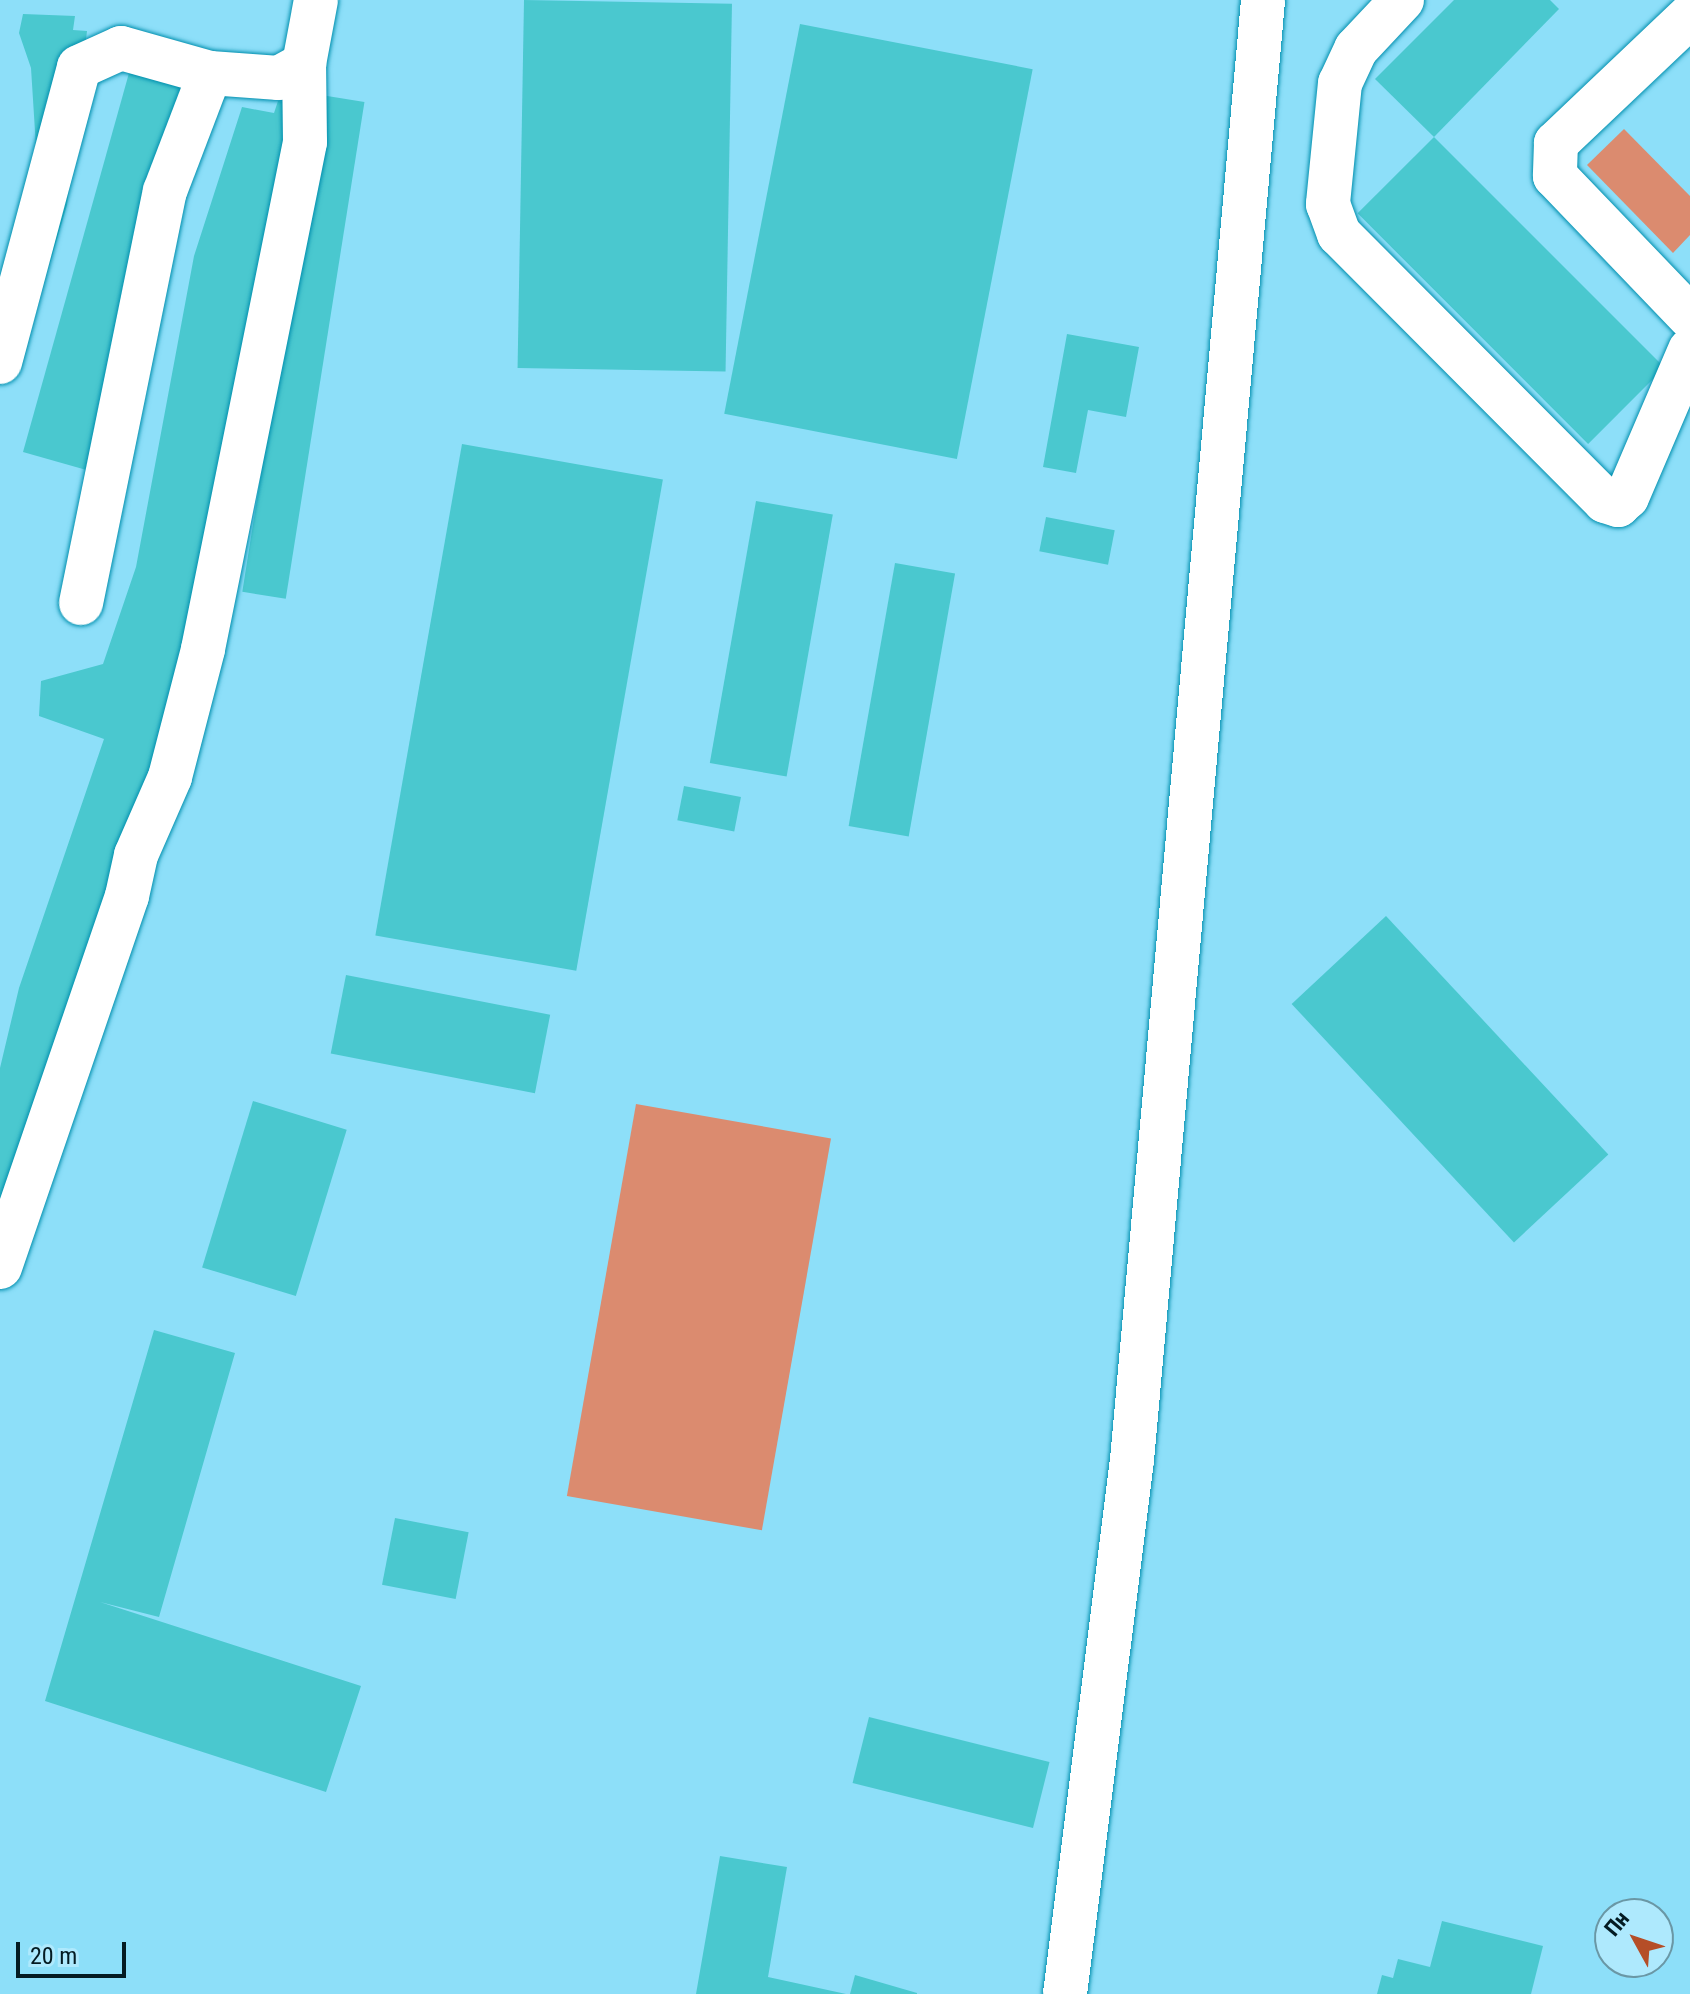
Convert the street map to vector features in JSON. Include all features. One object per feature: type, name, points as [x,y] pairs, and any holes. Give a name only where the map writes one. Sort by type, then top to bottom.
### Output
[{"type":"street","points":[[0,1267],[127,896],[136,855],[170,777],[203,649],[305,142],[304,64],[316,0]]},
{"type":"street","points":[[1065,1994],[1134,1444],[1263,0]]},
{"type":"street","points":[[1402,0],[1356,49],[1340,83],[1328,204],[1339,234],[1605,501],[1618,505],[1627,497],[1690,350]]},
{"type":"street","points":[[1674,0],[1690,15],[1556,143],[1555,176],[1690,317]]},
{"type":"street","points":[[0,362],[79,67],[121,48],[210,73],[279,78],[304,64]]},
{"type":"street","points":[[81,603],[165,191],[210,73]]},
{"type":"shaded area","points":[[1624,129],[1690,196],[1690,235],[1673,253],[1587,165]]},
{"type":"shaded area","points":[[636,1104],[831,1138],[762,1530],[567,1496]]},
{"type":"building","points":[[524,0],[732,4],[726,372],[518,368]]},
{"type":"building","points":[[1454,0],[1550,0],[1559,9],[1434,137],[1375,79]]},
{"type":"building","points":[[23,14],[75,16],[73,30],[87,31],[67,205],[34,317],[37,163],[31,68],[19,33]]},
{"type":"building","points":[[800,24],[1033,69],[957,459],[724,414]]},
{"type":"building","points":[[129,73],[200,88],[104,475],[23,452]]},
{"type":"building","points":[[321,95],[364,102],[286,599],[242,592]]},
{"type":"building","points":[[278,101],[315,107],[148,784],[0,1277],[0,1068],[19,988],[104,739],[39,716],[41,681],[103,664],[136,567],[194,256],[242,107],[274,113]]},
{"type":"building","points":[[1434,137],[1665,368],[1588,444],[1358,213]]},
{"type":"building","points":[[1067,334],[1139,347],[1126,417],[1088,410],[1076,473],[1043,467]]},
{"type":"building","points":[[462,444],[663,479],[576,971],[375,935]]},
{"type":"building","points":[[756,501],[833,515],[787,777],[710,763]]},
{"type":"building","points":[[1046,517],[1115,530],[1108,565],[1039,551]]},
{"type":"building","points":[[895,563],[955,574],[909,837],[849,826]]},
{"type":"building","points":[[684,786],[741,797],[734,831],[677,820]]},
{"type":"building","points":[[1386,916],[1608,1154],[1514,1242],[1292,1004]]},
{"type":"building","points":[[346,975],[550,1015],[535,1093],[331,1054]]},
{"type":"building","points":[[253,1101],[347,1130],[296,1296],[202,1267]]},
{"type":"building","points":[[154,1330],[235,1353],[159,1617],[100,1602],[361,1686],[326,1792],[45,1701]]},
{"type":"building","points":[[395,1518],[469,1532],[456,1599],[382,1585]]},
{"type":"building","points":[[869,1717],[1049,1762],[1033,1828],[853,1783]]},
{"type":"building","points":[[720,1856],[787,1867],[768,1977],[846,1994],[696,1994]]},
{"type":"building","points":[[1442,1921],[1543,1946],[1531,1994],[1377,1994],[1382,1975],[1393,1978],[1398,1959],[1430,1967]]},
{"type":"building","points":[[855,1975],[917,1993],[917,1994],[850,1994]]}]
